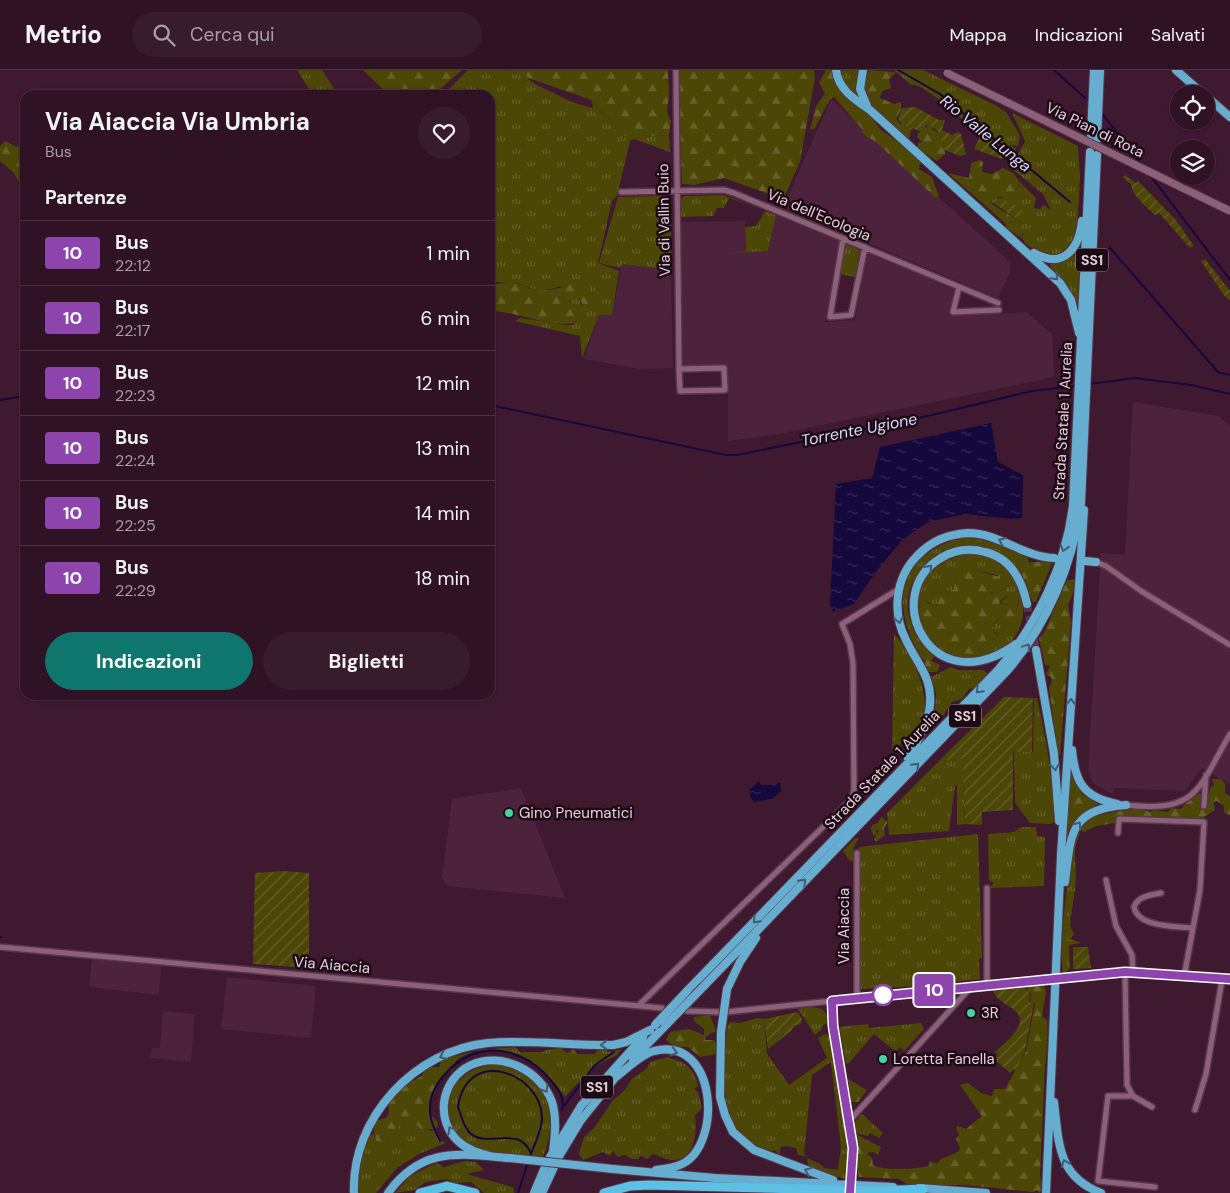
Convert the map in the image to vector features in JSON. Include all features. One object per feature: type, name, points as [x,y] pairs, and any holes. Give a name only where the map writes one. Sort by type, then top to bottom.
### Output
[{"type":"highway","points":[[836,70],[838,80],[845,90],[870,110],[1054,276],[1066,290],[1076,316],[1081,349]]},
{"type":"highway","points":[[863,70],[860,89],[870,110]]},
{"type":"highway","points":[[1094,70],[1094,137],[1102,70]]},
{"type":"highway","points":[[1176,70],[1193,85]]},
{"type":"highway","points":[[1215,104],[1230,117]]},
{"type":"highway","name":"Strada Statale 1 Aurelia","points":[[554,1156],[616,1077],[999,681],[1027,647],[1048,609],[1071,554],[1079,517],[1093,153],[1089,172],[1081,349],[1084,365]]},
{"type":"highway","points":[[1020,244],[1037,255],[1049,259],[1062,257],[1073,250],[1080,236],[1089,172]]},
{"type":"highway","name":"Strada Statale 1 Aurelia","points":[[554,1156],[566,1128],[589,1096],[652,1027],[998,670],[1022,640],[1045,597],[1067,537],[1073,504],[1082,414]]},
{"type":"highway","points":[[1046,1193],[1061,855],[1084,521],[1082,470]]},
{"type":"highway","points":[[904,767],[927,722],[930,700],[927,680],[900,625],[899,589],[906,570],[918,554],[933,543],[953,535],[980,534],[1040,557],[1054,558]]},
{"type":"highway","points":[[1022,640],[1003,653],[985,661],[953,661],[939,653],[923,636],[915,617],[915,595],[920,578],[937,560],[955,552],[976,550],[996,556],[1011,567],[1020,580],[1027,604]]},
{"type":"highway","points":[[1085,561],[1096,562]]},
{"type":"highway","points":[[1036,650],[1054,754],[1061,855]]},
{"type":"highway","points":[[1070,722],[1074,770],[1081,785],[1097,798],[1126,806]]},
{"type":"highway","points":[[1059,906],[1071,838],[1076,826],[1086,816],[1099,810],[1126,806]]},
{"type":"highway","points":[[770,918],[740,962],[727,989],[721,1032],[720,1097],[727,1120],[737,1136],[748,1146],[765,1155],[831,1180],[986,1193]]},
{"type":"highway","points":[[354,1193],[358,1158],[365,1135],[376,1114],[395,1090],[420,1068],[436,1059],[462,1049],[487,1043],[613,1045],[626,1042],[652,1027]]},
{"type":"highway","points":[[616,1077],[647,1054],[664,1050],[677,1052],[694,1062],[705,1081],[706,1129],[696,1152],[683,1164],[642,1172]]},
{"type":"highway","points":[[490,1156],[460,1143],[447,1125],[443,1112],[446,1092],[454,1078],[466,1068],[487,1061],[507,1062],[521,1067],[532,1074],[545,1089],[555,1114],[554,1156]]},
{"type":"highway","points":[[1051,1078],[1059,1143],[1066,1168],[1081,1184],[1101,1193]]},
{"type":"highway","points":[[388,1193],[400,1178],[412,1168],[436,1156],[462,1154],[642,1172],[853,1182]]},
{"type":"highway","points":[[534,1193],[545,1167]]},
{"type":"highway","points":[[542,1193],[554,1167]]},
{"type":"highway","points":[[604,1193],[630,1186],[649,1185],[877,1191],[923,1189]]},
{"type":"highway","points":[[420,1193],[447,1186],[475,1193]]},
{"type":"main road","name":"Via Pian di Rota","points":[[947,73],[1230,211]]},
{"type":"street","name":"Via di Vallin Buio","points":[[676,70],[676,191],[679,370],[680,391],[725,390],[724,368],[679,370]]},
{"type":"street","name":"Via dell'Ecologia","points":[[621,192],[724,190],[998,303]]},
{"type":"street","points":[[843,239],[830,317],[851,315],[865,247]]},
{"type":"street","points":[[959,286],[953,312],[999,310]]},
{"type":"street","points":[[1096,562],[1106,566],[1141,591],[1230,645]]},
{"type":"street","points":[[640,1004],[852,799],[854,773],[854,670],[850,644],[842,624],[899,589]]},
{"type":"street","points":[[1126,806],[1156,807],[1175,805],[1184,801],[1196,790],[1230,734]]},
{"type":"street","points":[[1204,806],[1206,774]]},
{"type":"street","points":[[1118,833],[1119,819],[1204,822],[1200,890],[1184,977]]},
{"type":"street","name":"Via Aiaccia","points":[[856,853],[857,998]]},
{"type":"street","points":[[1106,880],[1116,926],[1132,955],[1133,971]]},
{"type":"street","points":[[988,888],[988,984]]},
{"type":"street","points":[[1161,893],[1147,896],[1136,902],[1134,907],[1138,915],[1144,921],[1193,928]]},
{"type":"street","name":"Via Aiaccia","points":[[0,947],[640,1004],[662,1008]]},
{"type":"street","points":[[1061,978],[1133,971],[1184,977],[1230,979]]},
{"type":"street","points":[[1125,972],[1127,1085],[1133,1096]]},
{"type":"street","points":[[726,1012],[988,984],[1047,980]]},
{"type":"street","points":[[1195,1110],[1206,1074],[1222,980]]},
{"type":"street","points":[[850,1120],[972,986]]},
{"type":"street","points":[[832,1001],[833,1026],[850,1120],[853,1148],[853,1182]]},
{"type":"street","points":[[688,1011],[719,1012]]},
{"type":"street","points":[[1152,1107],[1133,1096],[1108,1096],[1098,1181],[1155,1187]]},
{"type":"shaded area","points":[[831,99],[1011,263],[1010,273],[998,298],[783,207]]},
{"type":"shaded area","points":[[776,215],[839,241],[825,322],[855,320],[867,253],[954,289],[948,316],[1027,312],[1052,334],[1054,377],[779,434],[728,441],[728,365],[683,366],[680,222],[745,221],[745,250],[768,250]]},
{"type":"shaded area","points":[[622,264],[671,270],[673,368],[640,369],[584,359],[599,315],[612,315]]},
{"type":"shaded area","points":[[1133,402],[1218,416],[1230,426],[1230,784],[1202,768],[1185,791],[1114,788],[1113,795],[1093,783],[1088,770],[1101,553],[1125,555]]},
{"type":"shaded area","points":[[521,788],[565,898],[447,886],[442,877],[452,799]]},
{"type":"shaded area","points":[[92,959],[161,966],[159,995],[89,987]]},
{"type":"shaded area","points":[[227,977],[316,986],[311,1038],[221,1029]]},
{"type":"shaded area","points":[[163,1011],[195,1014],[191,1062],[151,1058],[152,1048],[160,1048]]},
{"type":"green space","points":[[297,70],[322,70],[335,90],[310,90]]},
{"type":"green space","points":[[363,70],[462,70],[439,90],[384,90]]},
{"type":"green space","points":[[468,70],[506,70],[526,77],[535,84],[574,103],[593,108],[591,100],[616,127],[629,134],[640,133],[648,137],[669,135],[670,152],[634,139],[630,141],[617,196],[612,201],[598,263],[619,271],[612,315],[599,315],[582,358],[580,336],[515,321],[520,318],[572,325],[584,318],[581,309],[571,304],[570,299],[579,299],[581,305],[590,306],[590,288],[584,284],[572,284],[541,291],[516,283],[495,282],[495,90],[448,90]]},
{"type":"green space","points":[[506,70],[668,70],[669,94],[667,111],[671,121],[669,135],[648,137],[640,133],[625,136],[591,100]]},
{"type":"green space","points":[[678,70],[814,70],[815,77],[800,162],[783,199],[724,178],[694,185],[682,184]]},
{"type":"green space","points":[[826,70],[833,70],[836,86],[868,113],[881,130],[921,157],[919,169],[932,177],[939,197],[935,197],[876,142],[863,134],[862,129],[834,97],[830,99],[815,128],[810,130],[816,106],[825,93],[819,83]]},
{"type":"green space","points":[[839,70],[860,70],[857,79],[858,97],[844,84]]},
{"type":"green space","points":[[869,70],[895,72],[889,79],[891,88],[882,91],[880,98],[894,104],[901,102],[901,110],[896,118],[900,124],[912,128],[909,140],[869,104],[863,91]]},
{"type":"green space","points":[[894,70],[923,70],[1006,112],[1020,136],[1018,146],[1010,145],[1016,149],[1015,155],[1008,156],[990,138],[970,127],[947,105],[921,87],[910,84]]},
{"type":"green space","points":[[915,107],[939,120],[945,120],[942,130],[952,135],[958,132],[961,134],[966,154],[960,156],[945,150],[937,130],[926,125],[923,132],[902,125],[898,118],[902,108]]},
{"type":"green space","points":[[1012,113],[1078,146],[1080,177],[1077,231],[1072,245],[1062,254],[1040,254],[1025,243],[1022,238],[1023,233],[1017,228],[1019,221],[991,201],[993,197],[1004,198],[1018,188],[1020,182],[1036,198],[1034,208],[1040,209],[1043,205],[1051,210],[1043,194],[1010,167],[1011,161],[1015,160],[1025,141]]},
{"type":"green space","points":[[928,126],[937,132],[945,147],[945,154],[937,161],[918,149],[918,143],[922,142],[917,137],[918,133]]},
{"type":"green space","points":[[982,133],[1006,154],[1002,159],[974,149]]},
{"type":"green space","points":[[5,141],[17,147],[20,144],[20,183],[13,172],[0,161],[0,146]]},
{"type":"green space","points":[[980,160],[983,162],[982,172],[992,174],[1003,168],[1013,173],[1020,182],[1012,201],[1007,202],[1002,197],[993,197],[991,202],[1019,221],[1018,228],[1022,229],[1022,238],[1007,229],[1005,223],[948,173],[969,178],[971,163]]},
{"type":"green space","points":[[1125,175],[1136,183],[1138,181],[1175,219],[1194,246],[1190,248],[1159,213],[1155,215],[1140,201],[1134,193],[1131,184],[1122,177]]},
{"type":"green space","points":[[723,195],[760,208],[729,198],[724,208],[717,208],[713,216],[679,217],[679,201],[684,196]]},
{"type":"green space","points":[[662,196],[669,199],[671,204],[671,270],[622,264],[621,268],[599,263],[618,197]]},
{"type":"green space","points":[[1001,198],[1023,210],[1021,219],[1018,220],[991,201]]},
{"type":"green space","points":[[765,211],[776,215],[768,251],[726,253],[746,251],[745,227],[756,226]]},
{"type":"green space","points":[[846,244],[860,250],[855,277],[840,274]]},
{"type":"green space","points":[[1080,253],[1078,305],[1076,305],[1050,264],[1068,259]]},
{"type":"green space","points":[[1205,259],[1230,291],[1230,301],[1223,294],[1201,261]]},
{"type":"green space","points":[[512,282],[541,291],[560,288],[567,284],[584,284],[590,288],[590,306],[585,308],[579,299],[570,299],[571,304],[586,311],[587,314],[580,321],[569,324],[556,324],[495,312],[495,283]]},
{"type":"green space","points":[[968,537],[1000,544],[1028,558],[1029,564],[1021,573],[998,554],[974,547],[951,550],[931,560],[916,577],[908,598],[910,621],[925,645],[919,643],[918,652],[905,620],[903,604],[908,576],[916,563],[929,552],[948,542]]},
{"type":"green space","points":[[970,553],[997,560],[1005,566],[1019,587],[1023,612],[1021,624],[1016,635],[1008,644],[997,651],[991,640],[995,639],[997,634],[993,630],[994,626],[1002,617],[1017,610],[1019,598],[1014,599],[1010,605],[999,603],[1007,597],[1008,591],[990,593],[989,584],[1000,582],[997,575],[975,570],[968,574],[952,575],[957,582],[953,586],[954,590],[947,591],[948,598],[938,589],[939,605],[933,606],[927,601],[920,605],[918,611],[918,599],[921,588],[931,572],[948,560]]},
{"type":"green space","points":[[1048,560],[1052,564],[1036,601],[1033,603],[1022,575],[1023,568],[1021,565],[1032,562],[1047,562]]},
{"type":"green space","points":[[953,568],[960,568],[964,574],[975,570],[1000,577],[1002,582],[989,584],[991,594],[1000,590],[1008,590],[1008,595],[999,602],[1000,604],[1010,605],[1015,597],[1019,599],[1014,616],[1008,620],[1004,617],[995,623],[993,630],[998,637],[992,640],[997,648],[986,656],[973,659],[945,652],[933,643],[924,632],[919,619],[920,604],[925,601],[933,606],[938,606],[937,588],[948,598],[947,590],[954,590],[954,584],[957,582],[950,573]]},
{"type":"green space","points":[[1075,579],[1073,593],[1068,605],[1071,621],[1060,755],[1058,754],[1049,688],[1052,682],[1051,677],[1046,674],[1050,666],[1045,665],[1039,638],[1044,633],[1067,580]]},
{"type":"green space","points":[[894,634],[914,663],[925,701],[925,712],[920,726],[903,740],[897,750],[892,749]]},
{"type":"green space","points":[[917,643],[925,645],[936,655],[931,661],[940,665],[937,672],[927,672],[924,666],[925,661],[919,655]]},
{"type":"green space","points":[[951,667],[958,670],[983,670],[988,674],[974,688],[969,689],[962,699],[952,702],[934,724],[936,693],[931,677]]},
{"type":"green space","points":[[1004,697],[1033,698],[1032,752],[1013,752],[1013,810],[982,812],[982,825],[965,824],[962,759],[939,761]]},
{"type":"green space","points":[[1034,698],[1037,698],[1051,776],[1054,822],[1051,824],[1030,823],[1015,803],[1014,752],[1033,752]]},
{"type":"green space","points":[[962,759],[965,824],[957,825],[957,785],[955,786],[949,831],[889,835],[887,813],[939,761]]},
{"type":"green space","points":[[1070,769],[1082,794],[1099,804],[1079,816],[1067,836]]},
{"type":"green space","points":[[1212,779],[1221,779],[1225,784],[1225,793],[1230,796],[1230,815],[1224,813],[1224,806],[1217,801],[1213,802],[1215,810],[1201,819],[1116,816],[1115,823],[1096,826],[1084,832],[1080,830],[1089,818],[1107,813],[1136,808],[1150,812],[1155,810],[1168,812],[1172,808],[1181,809],[1193,797],[1203,793],[1207,800],[1211,787],[1214,785]]},
{"type":"green space","points":[[881,817],[888,822],[884,828],[885,835],[876,842],[874,839],[879,831],[876,830],[877,834],[874,836],[871,830],[872,825],[878,823]]},
{"type":"green space","points":[[1021,827],[1036,827],[1037,836],[1045,837],[1044,886],[990,888],[994,883],[989,880],[988,834],[1014,832]]},
{"type":"green space","points":[[1078,832],[1080,834],[1075,850],[1076,881],[1070,926],[1074,934],[1070,939],[1081,943],[1069,945],[1070,968],[1064,975],[1062,949],[1065,905],[1071,860]]},
{"type":"green space","points":[[978,834],[982,958],[979,959],[980,979],[921,986],[860,989],[859,847]]},
{"type":"green space","points":[[855,838],[859,838],[853,848],[854,861],[850,861],[843,851]]},
{"type":"green space","points":[[283,871],[309,873],[309,968],[253,964],[255,873]]},
{"type":"green space","points":[[1073,947],[1088,947],[1091,968],[1073,969]]},
{"type":"green space","points":[[1031,982],[1042,982],[1046,991],[1042,1017],[1047,1020],[1047,1036],[1040,1176],[1042,1186],[1040,1193],[1037,1190],[1033,1192],[966,1185],[908,1185],[899,1179],[859,1177],[855,1157],[858,1143],[854,1137],[856,1134],[881,1147],[878,1155],[873,1152],[867,1153],[872,1158],[873,1165],[878,1167],[909,1169],[924,1167],[929,1166],[930,1161],[937,1164],[941,1159],[958,1152],[960,1148],[956,1139],[959,1135],[956,1128],[958,1126],[966,1129],[982,1116],[960,1085],[968,1083],[981,1093],[992,1096],[994,1089],[1005,1089],[1026,1051],[1035,1003],[1030,1002],[1031,994],[1027,991],[1027,985]]},
{"type":"green space","points":[[1025,988],[1030,994],[1029,1002],[1034,1003],[1025,1051],[1016,1071],[1013,1069],[1010,1073],[994,1059],[998,1054],[995,1052],[1017,1029],[1020,1022],[1019,1016],[995,995],[993,990]]},
{"type":"green space","points":[[811,1007],[822,1009],[828,1016],[828,1023],[823,1025],[822,1029],[815,1035],[798,1009]]},
{"type":"green space","points":[[798,1012],[802,1019],[801,1024],[794,1026],[791,1031],[768,1049],[764,1019]]},
{"type":"green space","points":[[710,1015],[716,1031],[706,1036],[705,1040],[714,1040],[717,1044],[717,1054],[700,1057],[688,1047],[675,1047],[666,1040],[670,1032],[689,1029],[704,1035],[704,1029],[694,1021],[694,1017]]},
{"type":"green space","points":[[758,1018],[764,1019],[767,1054],[789,1085],[827,1058],[818,1038],[825,1034],[831,1035],[835,1059],[833,1061],[849,1147],[846,1179],[809,1169],[807,1158],[824,1168],[838,1170],[841,1147],[831,1062],[812,1075],[804,1153],[806,1156],[798,1155],[796,1148],[787,1146],[781,1147],[779,1157],[776,1151],[755,1147],[741,1136],[731,1122],[726,1104],[724,1084],[727,1027],[730,1022],[740,1023]]},
{"type":"green space","points":[[921,1023],[924,1029],[904,1051],[900,1047],[896,1052],[874,1034],[849,1063],[846,1064],[839,1027],[868,1024],[869,1028]]},
{"type":"green space","points":[[515,1047],[520,1052],[543,1052],[561,1048],[567,1053],[574,1049],[577,1054],[595,1054],[599,1048],[609,1052],[621,1049],[617,1055],[593,1067],[565,1097],[545,1073],[532,1063],[503,1050],[490,1049]]},
{"type":"green space","points":[[473,1052],[458,1059],[456,1056],[463,1054]]},
{"type":"green space","points":[[448,1055],[456,1056],[458,1059],[442,1078],[433,1096],[430,1114],[438,1123],[436,1129],[422,1130],[418,1126],[414,1127],[412,1134],[407,1134],[405,1126],[399,1125],[393,1137],[385,1137],[384,1149],[378,1144],[375,1137],[375,1121],[386,1118],[389,1113],[388,1104],[402,1088],[422,1076],[429,1067],[439,1067],[442,1059]]},
{"type":"green space","points":[[667,1057],[688,1066],[694,1074],[698,1086],[694,1089],[698,1092],[702,1108],[695,1116],[695,1137],[686,1156],[672,1160],[653,1154],[647,1159],[641,1156],[638,1159],[632,1159],[625,1155],[618,1157],[613,1151],[610,1156],[603,1152],[583,1160],[579,1154],[584,1137],[595,1127],[613,1100],[625,1090],[631,1080],[647,1068],[650,1062]]},
{"type":"green space","points":[[493,1065],[511,1068],[526,1075],[537,1084],[545,1096],[549,1109],[550,1124],[543,1157],[504,1155],[476,1149],[456,1135],[449,1123],[447,1110],[449,1097],[455,1085],[465,1075],[478,1068]]},
{"type":"green space","points":[[848,1079],[867,1090],[858,1102],[851,1102]]},
{"type":"green space","points":[[862,1114],[883,1133],[879,1138],[870,1133],[868,1136],[855,1133],[853,1124]]},
{"type":"green space","points":[[399,1125],[405,1126],[412,1134],[414,1127],[418,1126],[432,1131],[436,1129],[438,1139],[446,1143],[419,1154],[397,1168],[376,1193],[358,1193],[361,1160],[366,1143],[374,1133],[374,1137],[384,1141],[385,1137],[393,1137]]},
{"type":"green space","points":[[464,1161],[476,1162],[484,1170],[466,1174],[509,1186],[514,1188],[514,1193],[484,1193],[471,1182],[456,1183],[447,1179],[426,1182],[414,1190],[395,1193],[410,1176],[436,1163],[444,1167]]},
{"type":"water","points":[[991,423],[998,462],[1023,475],[1022,518],[1011,519],[965,514],[928,522],[902,540],[875,573],[854,604],[833,612],[830,605],[836,484],[872,478],[880,447]]},
{"type":"water","points":[[759,781],[761,785],[775,785],[780,782],[781,791],[772,799],[754,802],[750,797],[750,789]]},
{"type":"waterway","name":"Rio Valle Lunga","points":[[898,70],[940,94],[1070,202]]},
{"type":"waterway","points":[[1054,70],[1085,98]]},
{"type":"waterway","points":[[1101,112],[1141,164]]},
{"type":"waterway","points":[[1150,175],[1230,280]]},
{"type":"waterway","name":"Rio Valle Lunga","points":[[1110,248],[1218,372],[1230,375]]},
{"type":"waterway","name":"Torrente Ugione","points":[[1090,384],[1135,378],[1191,385],[1230,394]]},
{"type":"waterway","name":"Torrente Ugione","points":[[495,406],[726,455],[737,455],[932,415],[1032,391],[1075,386]]},
{"type":"waterway","name":"Torrente Ugione","points":[[0,400],[20,397]]},
{"type":"waterway","points":[[440,1141],[430,1116],[430,1106],[436,1086],[458,1062],[486,1051],[501,1051],[515,1055],[529,1061],[542,1071],[558,1089],[562,1100],[562,1110]]},
{"type":"waterway","points":[[564,1106],[595,1065],[614,1052]]},
{"type":"waterway","points":[[530,1158],[542,1123],[539,1102],[530,1089],[518,1078],[503,1072],[489,1071],[475,1076],[464,1088],[458,1107],[469,1132],[476,1137],[484,1139],[511,1138],[519,1140],[526,1145],[531,1154]]},
{"type":"waterway","points":[[518,1193],[528,1162]]},
{"type":"tunnel","points":[[1027,604],[1036,650]]},
{"type":"bus line","name":"10","points":[[850,1193],[853,1148],[850,1120],[833,1026],[832,1001],[1133,971],[1208,979],[1230,979]]},
{"type":"place","name":"Gino Pneumatici","points":[[509,813]]},
{"type":"place","name":"3R","points":[[971,1013]]},
{"type":"place","name":"Loretta Fanella","points":[[883,1059]]}]
